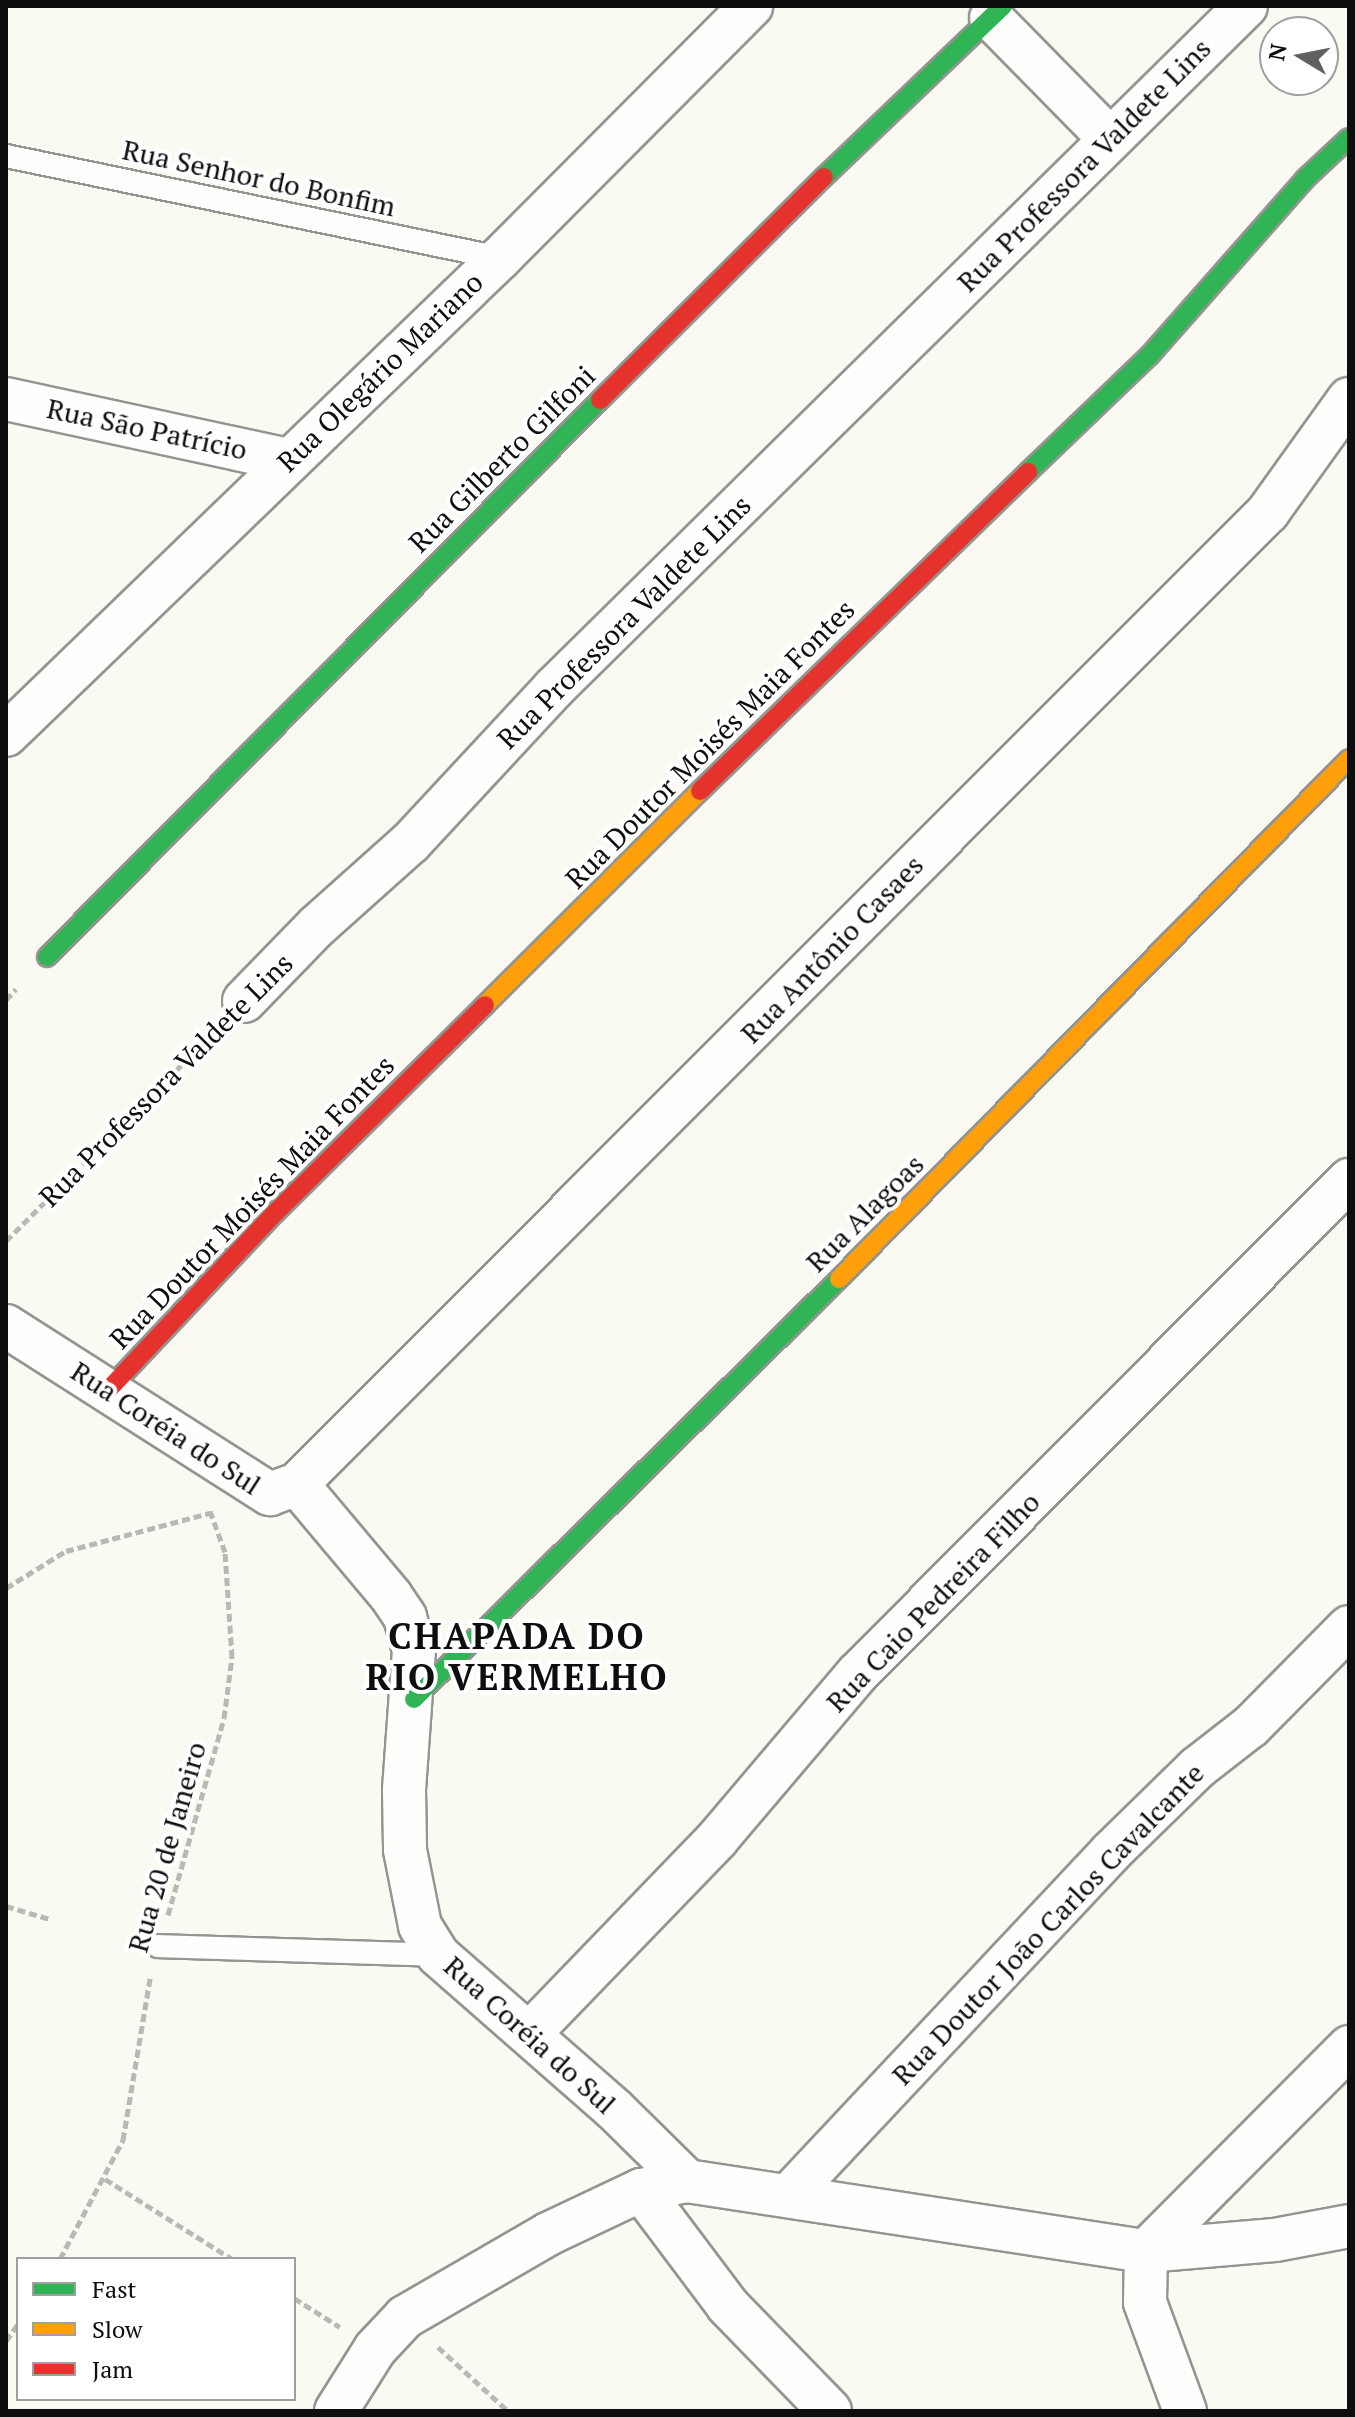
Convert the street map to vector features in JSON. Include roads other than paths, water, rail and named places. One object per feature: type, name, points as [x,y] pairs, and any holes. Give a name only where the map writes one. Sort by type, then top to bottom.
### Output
[{"type":"street","name":"Rua Olegário Mariano","points":[[6,735],[500,258],[751,6]]},
{"type":"street","name":"Rua Professora Valdete Lins","points":[[244,1001],[317,926],[411,842],[553,689],[1246,6]]},
{"type":"street","points":[[997,12],[1109,138]]},
{"type":"street","name":"Rua Gilberto Gilfoni","points":[[47,957],[776,223],[997,12]]},
{"type":"street","name":"Rua Doutor Moisés Maia Fontes","points":[[109,1389],[276,1212],[844,648],[1150,355],[1305,179],[1349,138]]},
{"type":"street","name":"Rua São Patrício","points":[[6,399],[288,460]]},
{"type":"street","name":"Rua Antônio Casaes","points":[[297,1484],[1268,512],[1349,399]]},
{"type":"street","name":"Rua Alagoas","points":[[414,1699],[1021,1098],[1349,759]]},
{"type":"street","name":"Rua Caio Pedreira Filho","points":[[529,2034],[718,1838],[858,1673],[1349,1180]]},
{"type":"street","name":"Rua Coréia do Sul","points":[[6,1326],[270,1494],[297,1484],[405,1617],[414,1650],[414,1699],[404,1790],[405,1850],[420,1926],[438,1955],[529,2034],[687,2181]]},
{"type":"street","name":"Rua Doutor João Carlos Cavalcante","points":[[789,2195],[1110,1853],[1197,1768],[1251,1726],[1349,1627]]},
{"type":"street","points":[[1185,2411],[1145,2302],[1146,2251],[1349,2047]]},
{"type":"street","points":[[336,2411],[375,2349],[405,2317],[548,2234],[641,2190],[687,2181],[1146,2251],[1275,2240],[1349,2226]]},
{"type":"street","points":[[641,2190],[728,2306],[830,2411]]},
{"type":"lane","name":"Rua Senhor do Bonfim","points":[[6,156],[500,258]]},
{"type":"lane","points":[[158,1946],[438,1955]]},
{"type":"district","name":"CHAPADA DO RIO VERMELHO","points":[[517,1656]]}]
